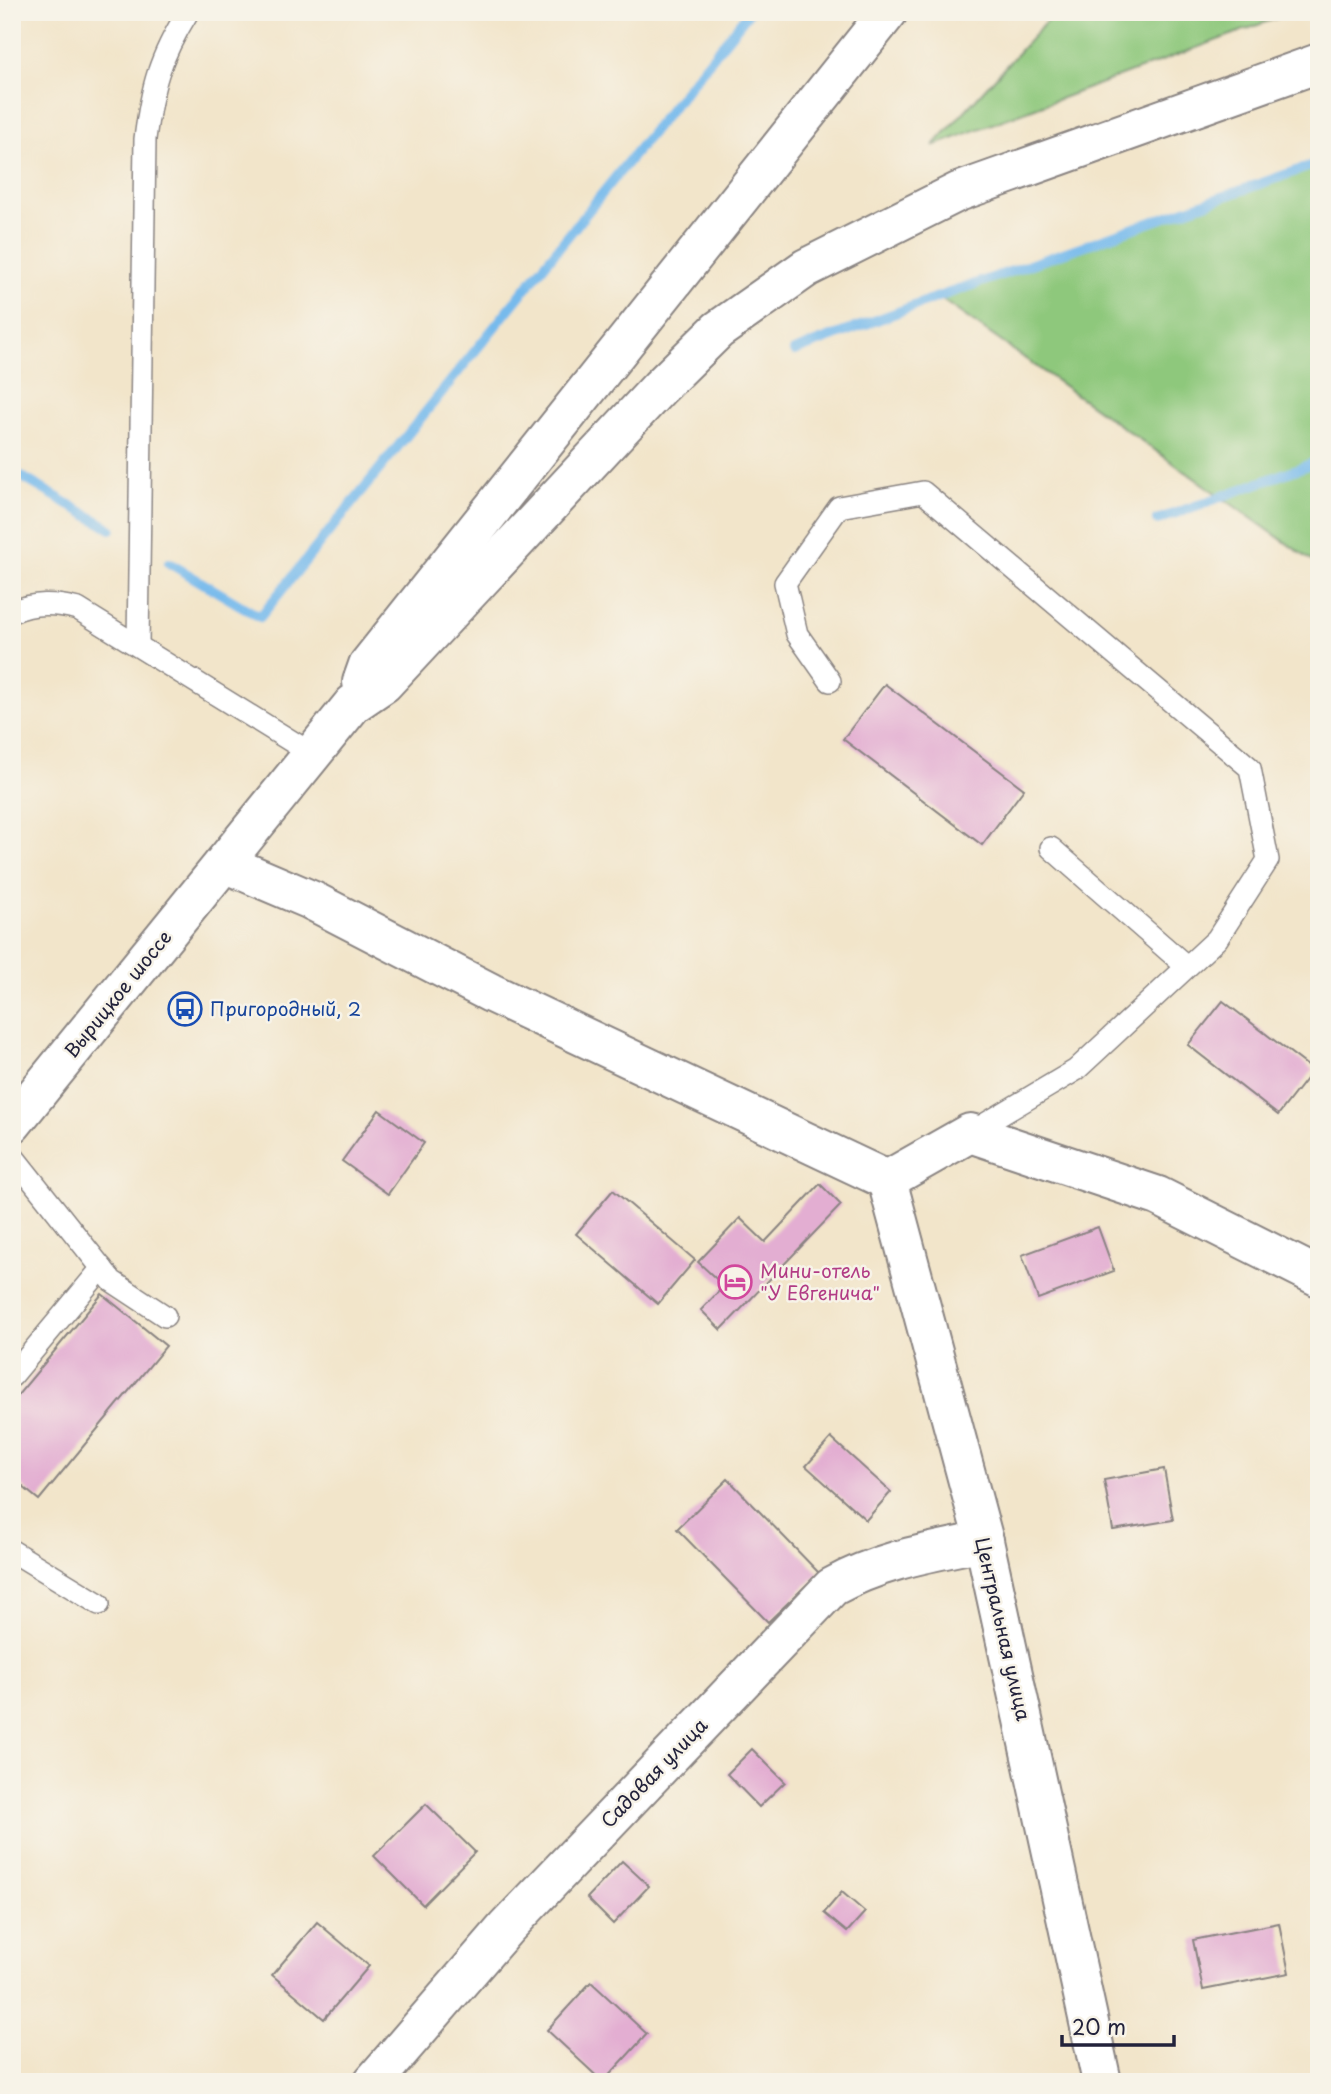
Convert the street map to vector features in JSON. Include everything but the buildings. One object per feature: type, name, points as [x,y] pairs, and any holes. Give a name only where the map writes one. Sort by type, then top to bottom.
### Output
[{"type":"main road","points":[[753,181],[869,12]]},
{"type":"main road","points":[[353,704],[368,665],[888,12]]},
{"type":"main road","points":[[384,683],[918,12]]},
{"type":"main road","points":[[353,704],[384,683],[660,387],[718,330],[806,268],[958,192],[1319,63]]},
{"type":"main road","name":"Вырицкое шоссе","points":[[12,1124],[353,704]]},
{"type":"main road","points":[[224,863],[311,900],[491,993],[887,1180],[970,1133],[1158,1196],[1319,1277]]},
{"type":"main road","name":"Центральная улица","points":[[887,1180],[984,1541],[1102,2082]]},
{"type":"main road","name":"Садовая улица","points":[[373,2082],[506,1928],[832,1587],[860,1571],[888,1561],[984,1541]]},
{"type":"lane","points":[[138,645],[145,139],[152,87],[171,39],[187,12]]},
{"type":"lane","points":[[830,681],[797,634],[785,583],[839,507],[923,492],[1250,768],[1268,860],[1217,939],[1076,1070],[970,1133]]},
{"type":"lane","points":[[12,612],[24,607],[55,603],[78,609],[312,754]]},
{"type":"lane","points":[[1051,848],[1186,966]]},
{"type":"lane","points":[[12,1155],[112,1281],[165,1317]]},
{"type":"lane","points":[[12,1376],[102,1268]]},
{"type":"lane","points":[[12,1551],[99,1604]]},
{"type":"green space","points":[[1055,12],[1293,12],[933,146]]},
{"type":"green space","points":[[1319,163],[1319,566],[938,297]]},
{"type":"waterway","points":[[169,563],[260,617],[749,12]]},
{"type":"waterway","points":[[794,351],[938,297],[1319,163]]},
{"type":"waterway","points":[[1157,520],[1319,461]]},
{"type":"waterway","points":[[12,471],[111,529]]},
{"type":"place","name":"Пригородный, 2","points":[[185,1009]]},
{"type":"place","name":"Мини-отель \"У Евгенича\"","points":[[735,1282]]}]
